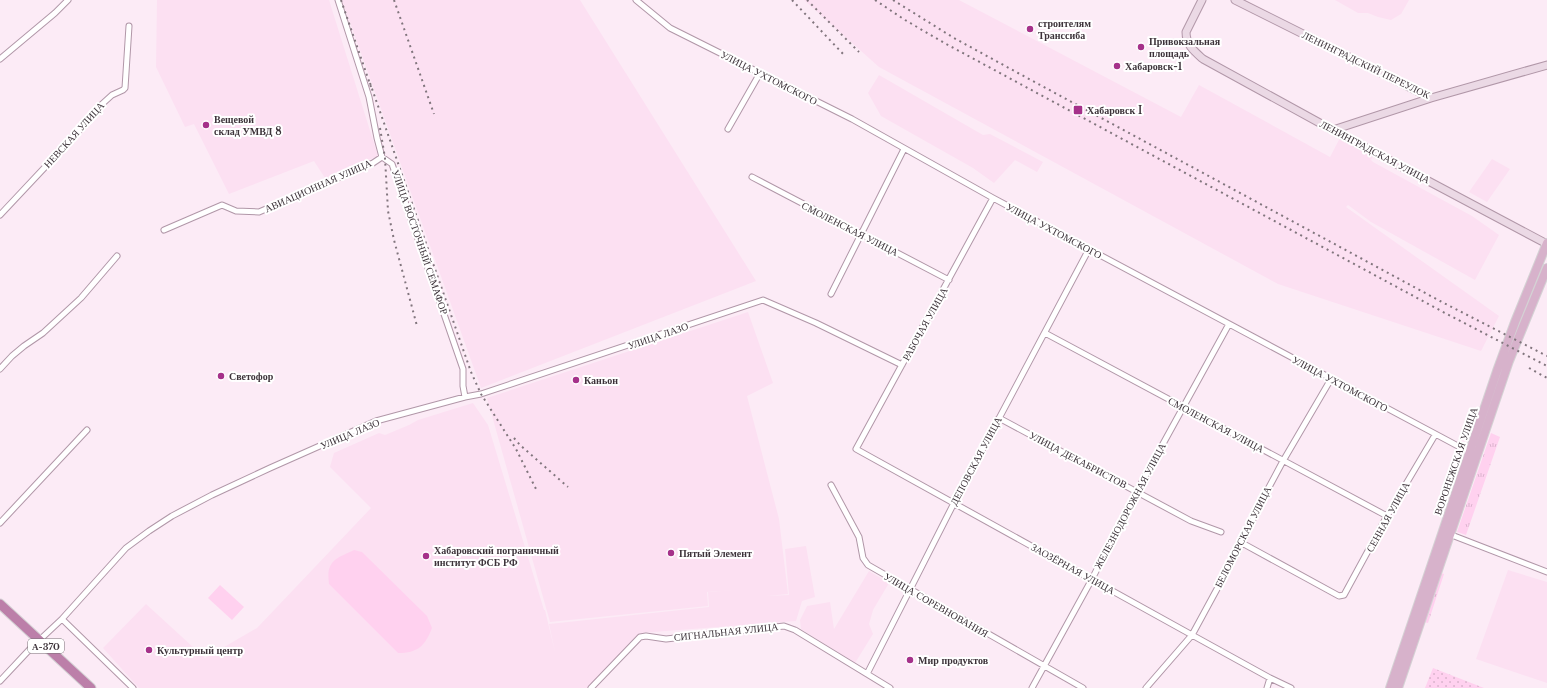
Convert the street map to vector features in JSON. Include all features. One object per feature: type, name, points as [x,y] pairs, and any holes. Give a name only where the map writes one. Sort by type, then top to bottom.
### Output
[{"type":"highway","name":"А-370","points":[[0,604],[91,688]]},
{"type":"main road","name":"ВОРОНЕЖСКАЯ УЛИЦА","points":[[1398,688],[1515,322],[1547,244]]},
{"type":"main road","name":"ВОРОНЕЖСКАЯ УЛИЦА","points":[[1473,454],[1547,268]]},
{"type":"main road","name":"ВОРОНЕЖСКАЯ УЛИЦА","points":[[1390,688],[1447,533]]},
{"type":"street","points":[[0,59],[54,14],[68,0]]},
{"type":"street","name":"УЛИЦА ВОСТОЧНЫЙ СЕМАФОР","points":[[338,0],[369,96],[382,157],[392,164],[463,369],[463,386],[465,397]]},
{"type":"street","name":"УЛИЦА УХТОМСКОГО","points":[[636,0],[670,28],[852,119],[993,198],[1473,454]]},
{"type":"street","name":"ЛЕНИНГРАДСКАЯ УЛИЦА","points":[[1202,0],[1186,32],[1186,36],[1189,46],[1203,59],[1547,244]]},
{"type":"street","name":"ЛЕНИНГРАДСКИЙ ПЕРЕУЛОК","points":[[1235,0],[1431,98],[1547,65]]},
{"type":"street","name":"НЕВСКАЯ УЛИЦА","points":[[0,215],[78,132],[101,105],[112,95],[125,88],[129,26]]},
{"type":"street","points":[[728,129],[760,73]]},
{"type":"street","points":[[1333,130],[1431,98]]},
{"type":"street","points":[[831,294],[904,149]]},
{"type":"street","name":"АВИАЦИОННАЯ УЛИЦА","points":[[164,230],[222,205],[236,211],[259,212],[373,163],[382,157]]},
{"type":"street","name":"СМОЛЕНСКАЯ УЛИЦА","points":[[752,177],[949,280]]},
{"type":"street","name":"РАБОЧАЯ УЛИЦА","points":[[856,449],[993,198]]},
{"type":"street","name":"ДЕПОВСКАЯ УЛИЦА","points":[[867,674],[954,503],[1089,249]]},
{"type":"street","points":[[0,369],[24,346],[43,334],[81,298],[118,256]]},
{"type":"street","name":"УЛИЦА ЛАЗО","points":[[0,681],[62,619],[126,548],[149,531],[172,516],[212,495],[376,421],[496,389],[763,300],[816,323],[902,365]]},
{"type":"street","name":"ЖЕЛЕЗНОДОРОЖНАЯ УЛИЦА","points":[[1032,688],[1092,579],[1137,491],[1229,324]]},
{"type":"street","name":"СМОЛЕНСКАЯ УЛИЦА","points":[[1044,333],[1388,516]]},
{"type":"street","name":"БЕЛОМОРСКАЯ УЛИЦА","points":[[1146,688],[1192,635],[1242,543],[1260,504],[1283,461],[1331,379]]},
{"type":"street","name":"УЛИЦА ДЕКАБРИСТОВ","points":[[999,418],[1191,521],[1221,532]]},
{"type":"street","points":[[0,523],[87,430]]},
{"type":"street","name":"СЕННАЯ УЛИЦА","points":[[1242,543],[1339,596],[1342,596],[1346,592],[1435,435]]},
{"type":"street","name":"ЗАОЗЁРНАЯ УЛИЦА","points":[[856,449],[1270,678],[1292,688]]},
{"type":"street","name":"УЛИЦА СОРЕВНОВАНИЯ","points":[[831,485],[859,537],[863,558],[868,565],[910,591],[1083,688]]},
{"type":"street","points":[[1447,533],[1547,572]]},
{"type":"street","points":[[62,619],[133,688]]},
{"type":"street","name":"СИГНАЛЬНАЯ УЛИЦА","points":[[591,688],[640,637],[646,636],[666,639],[784,626],[794,630],[890,688]]},
{"type":"street","points":[[1267,688],[1270,678]]},
{"type":"shaded area","points":[[157,0],[329,0],[378,156],[325,178],[314,161],[229,194],[194,124],[185,127],[156,67]]},
{"type":"shaded area","points":[[342,0],[580,0],[756,281],[481,388]]},
{"type":"shaded area","points":[[804,0],[959,0],[1181,117],[1199,85],[1330,157],[1340,138],[1373,156],[1371,160],[1373,162],[1472,216],[1499,235],[1475,280],[1371,222],[1348,205],[1346,207],[1499,316],[1481,351],[1278,284],[879,67]]},
{"type":"shaded area","points":[[1335,0],[1409,0],[1401,14],[1391,20],[1368,13],[1358,13]]},
{"type":"shaded area","points":[[879,75],[983,135],[990,134],[1043,162],[1037,172],[1015,160],[994,183],[973,168],[881,116],[868,93]]},
{"type":"shaded area","points":[[1492,159],[1510,169],[1487,202],[1469,192]]},
{"type":"shaded area","points":[[748,312],[773,383],[747,396],[779,519],[788,594],[767,596],[789,595],[785,549],[806,546],[815,597],[802,601],[796,621],[640,633],[588,688],[139,688],[103,648],[146,604],[205,658],[257,628],[371,508],[330,467],[334,453],[379,433],[385,435],[418,420],[473,403],[488,425],[545,610],[555,652],[549,624],[709,607],[708,592],[748,589],[707,592],[708,606],[550,622],[487,398]]},
{"type":"shaded area","points":[[1508,570],[1547,582],[1547,683],[1476,659]]},
{"type":"shaded area","points":[[869,571],[889,583],[873,610],[869,624],[873,634],[855,663],[801,629],[800,620],[807,606],[830,602],[834,629]]},
{"type":"green space","points":[[1491,433],[1500,437],[1466,535],[1457,532]]},
{"type":"green space","points":[[354,550],[362,552],[427,616],[432,628],[427,640],[416,650],[398,653],[329,584],[329,570],[333,562]]},
{"type":"green space","points":[[1441,573],[1444,574],[1428,623],[1424,622]]},
{"type":"green space","points":[[220,585],[244,607],[232,620],[208,598]]},
{"type":"green space","points":[[1433,668],[1484,688],[1425,688]]},
{"type":"railway","points":[[341,0],[371,87]]},
{"type":"railway","points":[[394,0],[434,114]]},
{"type":"railway","points":[[792,0],[845,56]]},
{"type":"railway","points":[[807,0],[859,52]]},
{"type":"railway","points":[[875,0],[905,20],[948,45],[1445,313],[1547,366]]},
{"type":"railway","points":[[893,0],[954,38],[1018,73],[1440,301],[1547,356]]},
{"type":"railway","points":[[370,83],[471,372],[481,394],[516,449],[537,491]]},
{"type":"railway","points":[[380,128],[385,158],[388,211],[394,240],[417,326]]},
{"type":"railway","points":[[1529,368],[1547,378]]},
{"type":"railway","points":[[514,438],[568,487]]},
{"type":"place","name":"строителям Транссиба","points":[[1030,29]]},
{"type":"place","name":"Привокзальная площадь","points":[[1141,47]]},
{"type":"place","name":"Хабаровск-1","points":[[1117,66]]},
{"type":"place","name":"Хабаровск I","points":[[1078,110]]},
{"type":"place","name":"Вещевой склад УМВД 8","points":[[206,125]]},
{"type":"place","name":"Светофор","points":[[221,376]]},
{"type":"place","name":"Каньон","points":[[576,380]]},
{"type":"place","name":"Пятый Элемент","points":[[671,553]]},
{"type":"place","name":"Хабаровский пограничный институт ФСБ РФ","points":[[426,556]]},
{"type":"place","name":"Культурный центр","points":[[149,650]]},
{"type":"place","name":"Мир продуктов","points":[[910,660]]}]
